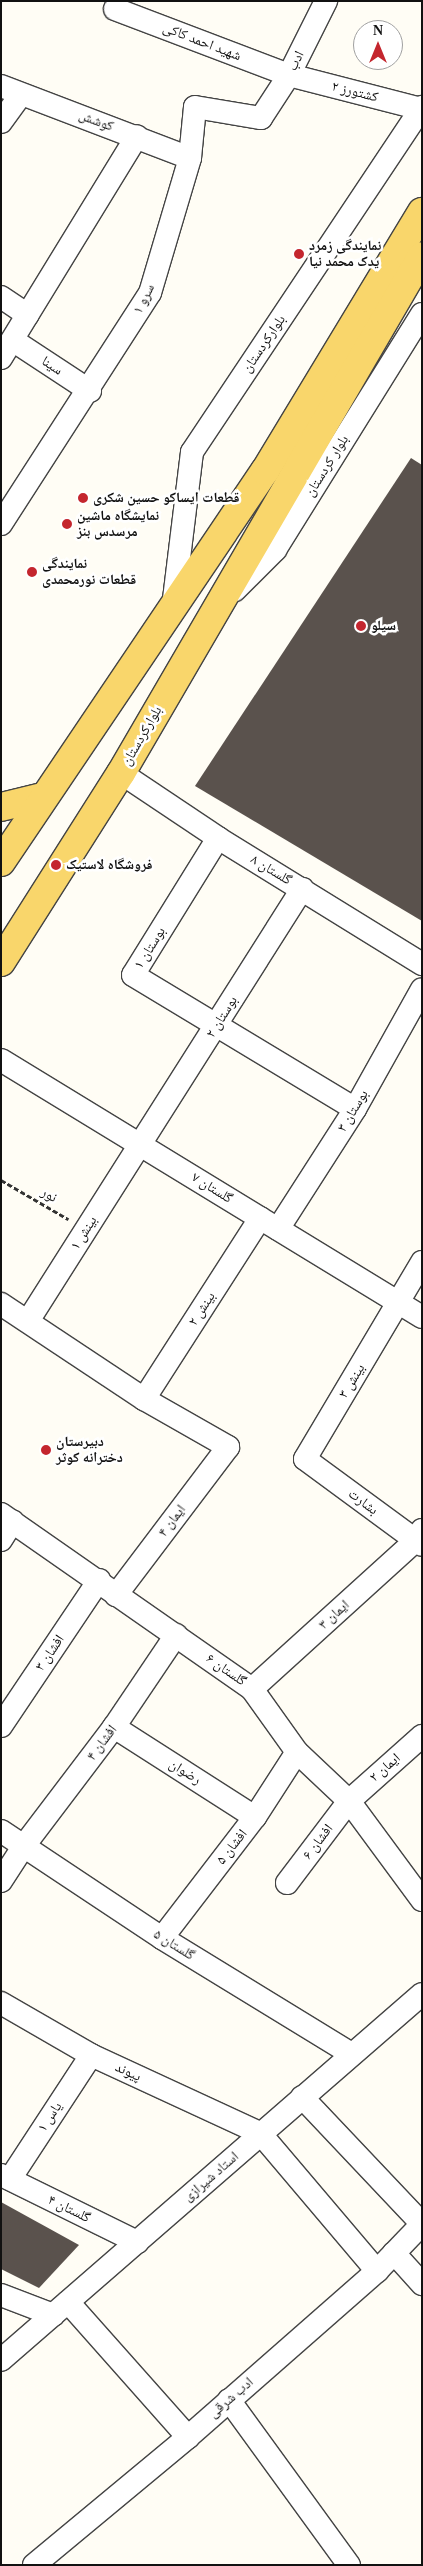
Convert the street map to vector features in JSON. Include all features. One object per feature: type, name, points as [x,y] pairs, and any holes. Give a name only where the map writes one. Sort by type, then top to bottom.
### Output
[{"type":"main road","name":"بلوارکردستان","points":[[1,862],[42,797],[265,471],[422,212]]},
{"type":"main road","name":"بلوارکردستان","points":[[1,962],[121,773],[275,505],[422,256]]},
{"type":"main road","points":[[1,807],[42,797]]},
{"type":"street","name":"ادب","points":[[261,118],[289,76],[326,1]]},
{"type":"street","name":"شهید احمد کاکی","points":[[115,9],[289,76]]},
{"type":"street","name":"کشتورز ۲","points":[[289,76],[421,108]]},
{"type":"street","points":[[1,122],[11,90]]},
{"type":"street","name":"کوشش","points":[[11,90],[137,136],[190,158]]},
{"type":"street","name":"سرو ۱","points":[[1,524],[90,390],[150,293],[190,158],[195,107],[261,118]]},
{"type":"street","name":"بلوارکردستان","points":[[173,607],[192,452],[421,108]]},
{"type":"street","points":[[8,350],[137,136]]},
{"type":"street","points":[[1,297],[28,315]]},
{"type":"street","name":"بلوار کردستان","points":[[218,606],[276,550],[422,314]]},
{"type":"street","name":"سینا","points":[[8,350],[90,390]]},
{"type":"street","name":"گلستان ۸","points":[[121,773],[218,838],[422,964]]},
{"type":"street","name":"بوستان ۱","points":[[217,1026],[133,975],[218,838]]},
{"type":"street","name":"بوستان ۲","points":[[140,1144],[217,1026],[302,889]]},
{"type":"street","name":"بوستان ۳","points":[[269,1224],[355,1109],[422,989]]},
{"type":"street","points":[[217,1026],[355,1109]]},
{"type":"street","name":"گلستان ۷","points":[[1,1060],[422,1317]]},
{"type":"street","name":"بینش ۱","points":[[28,1321],[140,1144]]},
{"type":"street","name":"بینش ۲","points":[[144,1399],[269,1224]]},
{"type":"street","name":"بینش ۳","points":[[305,1459],[422,1262]]},
{"type":"street","points":[[1,1304],[144,1399]]},
{"type":"street","name":"ایمان ۴","points":[[116,1595],[228,1447],[144,1399]]},
{"type":"street","name":"بشارت","points":[[305,1459],[420,1538]]},
{"type":"street","points":[[1,1540],[7,1517]]},
{"type":"street","name":"گلستان ۶","points":[[7,1517],[252,1689],[297,1752],[349,1801],[422,1900]]},
{"type":"street","name":"ایمان ۳","points":[[252,1689],[420,1538]]},
{"type":"street","name":"افشان ۳","points":[[1,1726],[99,1580]]},
{"type":"street","name":"افشان ۴","points":[[1,1881],[22,1847],[114,1727],[176,1635]]},
{"type":"street","name":"رضوان","points":[[114,1727],[255,1817]]},
{"type":"street","name":"ایمان ۲","points":[[349,1801],[422,1736]]},
{"type":"street","name":"افشان ۵","points":[[162,1938],[255,1817],[297,1752]]},
{"type":"street","name":"افشان ۶","points":[[287,1883],[349,1801]]},
{"type":"street","name":"گلستان ۵","points":[[1,1831],[22,1847],[162,1938],[351,2054]]},
{"type":"street","name":"استاد شیرازی","points":[[1,2360],[302,2096],[422,1994]]},
{"type":"street","name":"پیوند","points":[[1,2003],[91,2055],[260,2133]]},
{"type":"street","name":"یاس ۱","points":[[6,2177],[91,2055]]},
{"type":"street","points":[[302,2096],[422,2224]]},
{"type":"street","points":[[260,2133],[377,2271]]},
{"type":"street","name":"گلستان ۴","points":[[6,2177],[137,2242]]},
{"type":"street","name":"ادب شرقی","points":[[34,2565],[188,2437],[377,2271],[422,2224]]},
{"type":"street","points":[[394,2252],[422,2284]]},
{"type":"street","points":[[1,2294],[61,2308],[188,2437]]},
{"type":"street","points":[[229,2400],[349,2565]]},
{"type":"path","name":"نور","points":[[1,1180],[86,1230]]},
{"type":"building","name":"سیلو","points":[[411,458],[422,465],[422,921],[195,786]]},
{"type":"building","points":[[1,2202],[79,2245],[39,2288],[1,2269]]},
{"type":"place","name":"نمایندگی زمرد یدک محمد نیا","points":[[299,254]]},
{"type":"place","name":"قطعات ایساکو حسین شکری","points":[[83,498]]},
{"type":"place","name":"نمایشگاه ماشین مرسدس بنز","points":[[67,524]]},
{"type":"place","name":"نمایندگی قطعات نورمحمدی","points":[[32,572]]},
{"type":"place","name":"سیلو","points":[[361,626]]},
{"type":"place","name":"فروشگاه لاستیک","points":[[56,865]]},
{"type":"place","name":"دبیرستان دخترانه کوثر","points":[[46,1450]]}]
